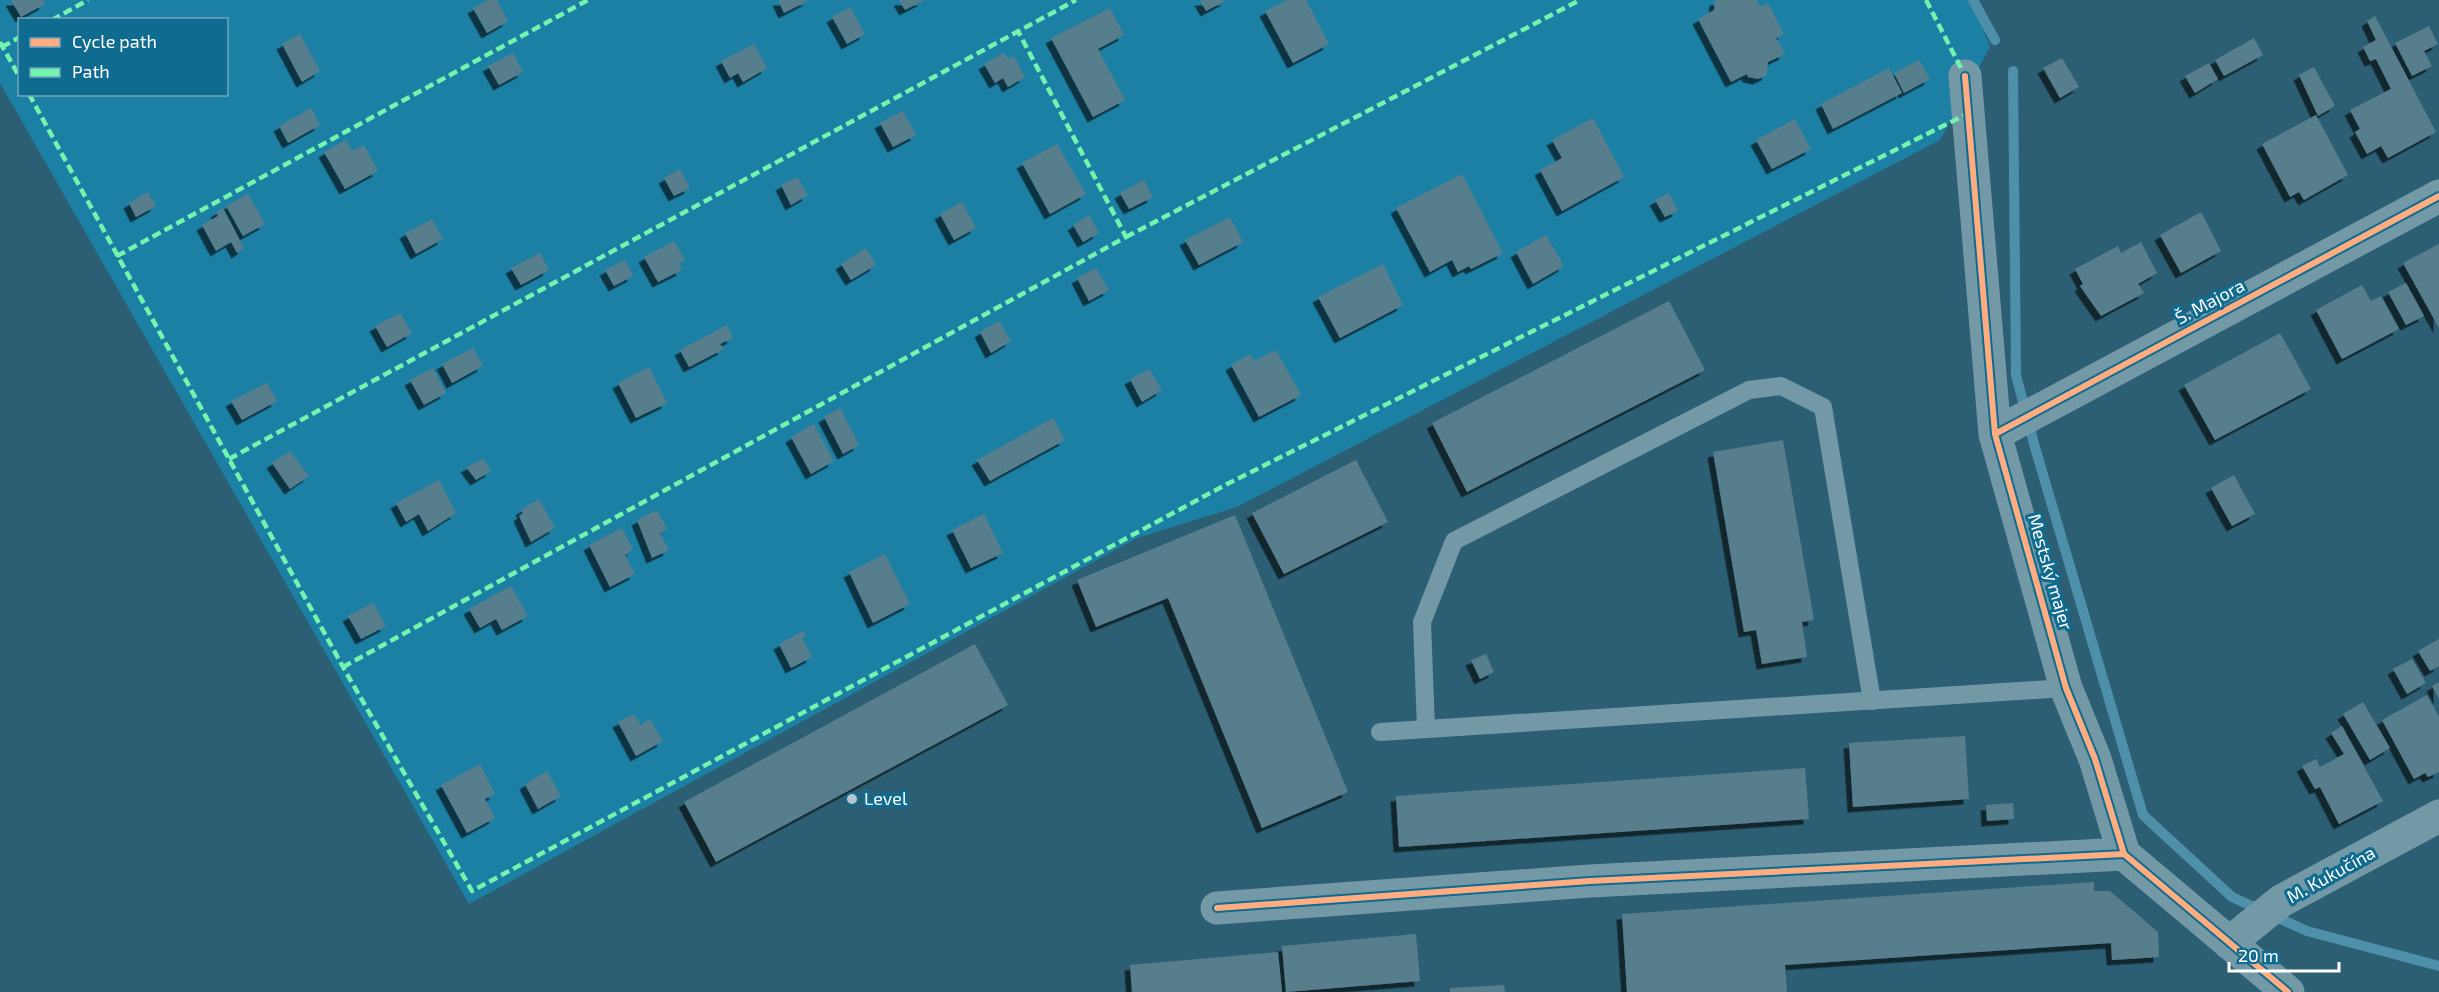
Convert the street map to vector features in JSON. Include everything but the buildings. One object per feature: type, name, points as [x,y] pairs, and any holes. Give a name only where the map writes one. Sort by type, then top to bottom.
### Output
[{"type":"street","name":"Mestský majer","points":[[1965,76],[1995,434],[2066,688],[2095,759],[2124,854]]},
{"type":"street","name":"Š. Majora","points":[[1995,434],[2439,196]]},
{"type":"street","name":"M. Kukučína","points":[[2229,943],[2270,911],[2439,816]]},
{"type":"street","points":[[1216,908],[1590,881],[2124,854],[2288,992]]},
{"type":"lane","points":[[1426,729],[1422,622],[1455,541],[1749,390],[1780,386],[1823,407],[1872,701]]},
{"type":"lane","points":[[1380,732],[2066,688]]},
{"type":"shaded area","points":[[0,0],[1972,0],[1990,47],[1940,140],[1237,507],[1137,538],[469,904],[0,83]]},
{"type":"waterway","points":[[1973,0],[1995,40]]},
{"type":"waterway","points":[[2013,71],[2016,375],[2034,444],[2143,815],[2232,897],[2307,931],[2439,966]]},
{"type":"marked path","points":[[56,18],[88,0]]},
{"type":"marked path","points":[[117,256],[588,0]]},
{"type":"marked path","points":[[229,459],[1076,0]]},
{"type":"marked path","points":[[1126,237],[1580,0]]},
{"type":"marked path","points":[[1926,0],[1965,76]]},
{"type":"marked path","points":[[343,667],[1126,237],[1018,31]]},
{"type":"marked path","points":[[2,47],[18,38]]},
{"type":"marked path","points":[[0,42],[18,74]]},
{"type":"marked path","points":[[30,96],[343,667],[472,891],[1227,484],[1969,113]]},
{"type":"cycle path","points":[[1965,76],[1995,434],[2066,688],[2095,759],[2124,854],[2288,992]]},
{"type":"cycle path","points":[[1995,434],[2439,196]]},
{"type":"cycle path","points":[[1217,908],[1590,881],[2124,854]]},
{"type":"place","name":"Level","points":[[852,799]]}]
